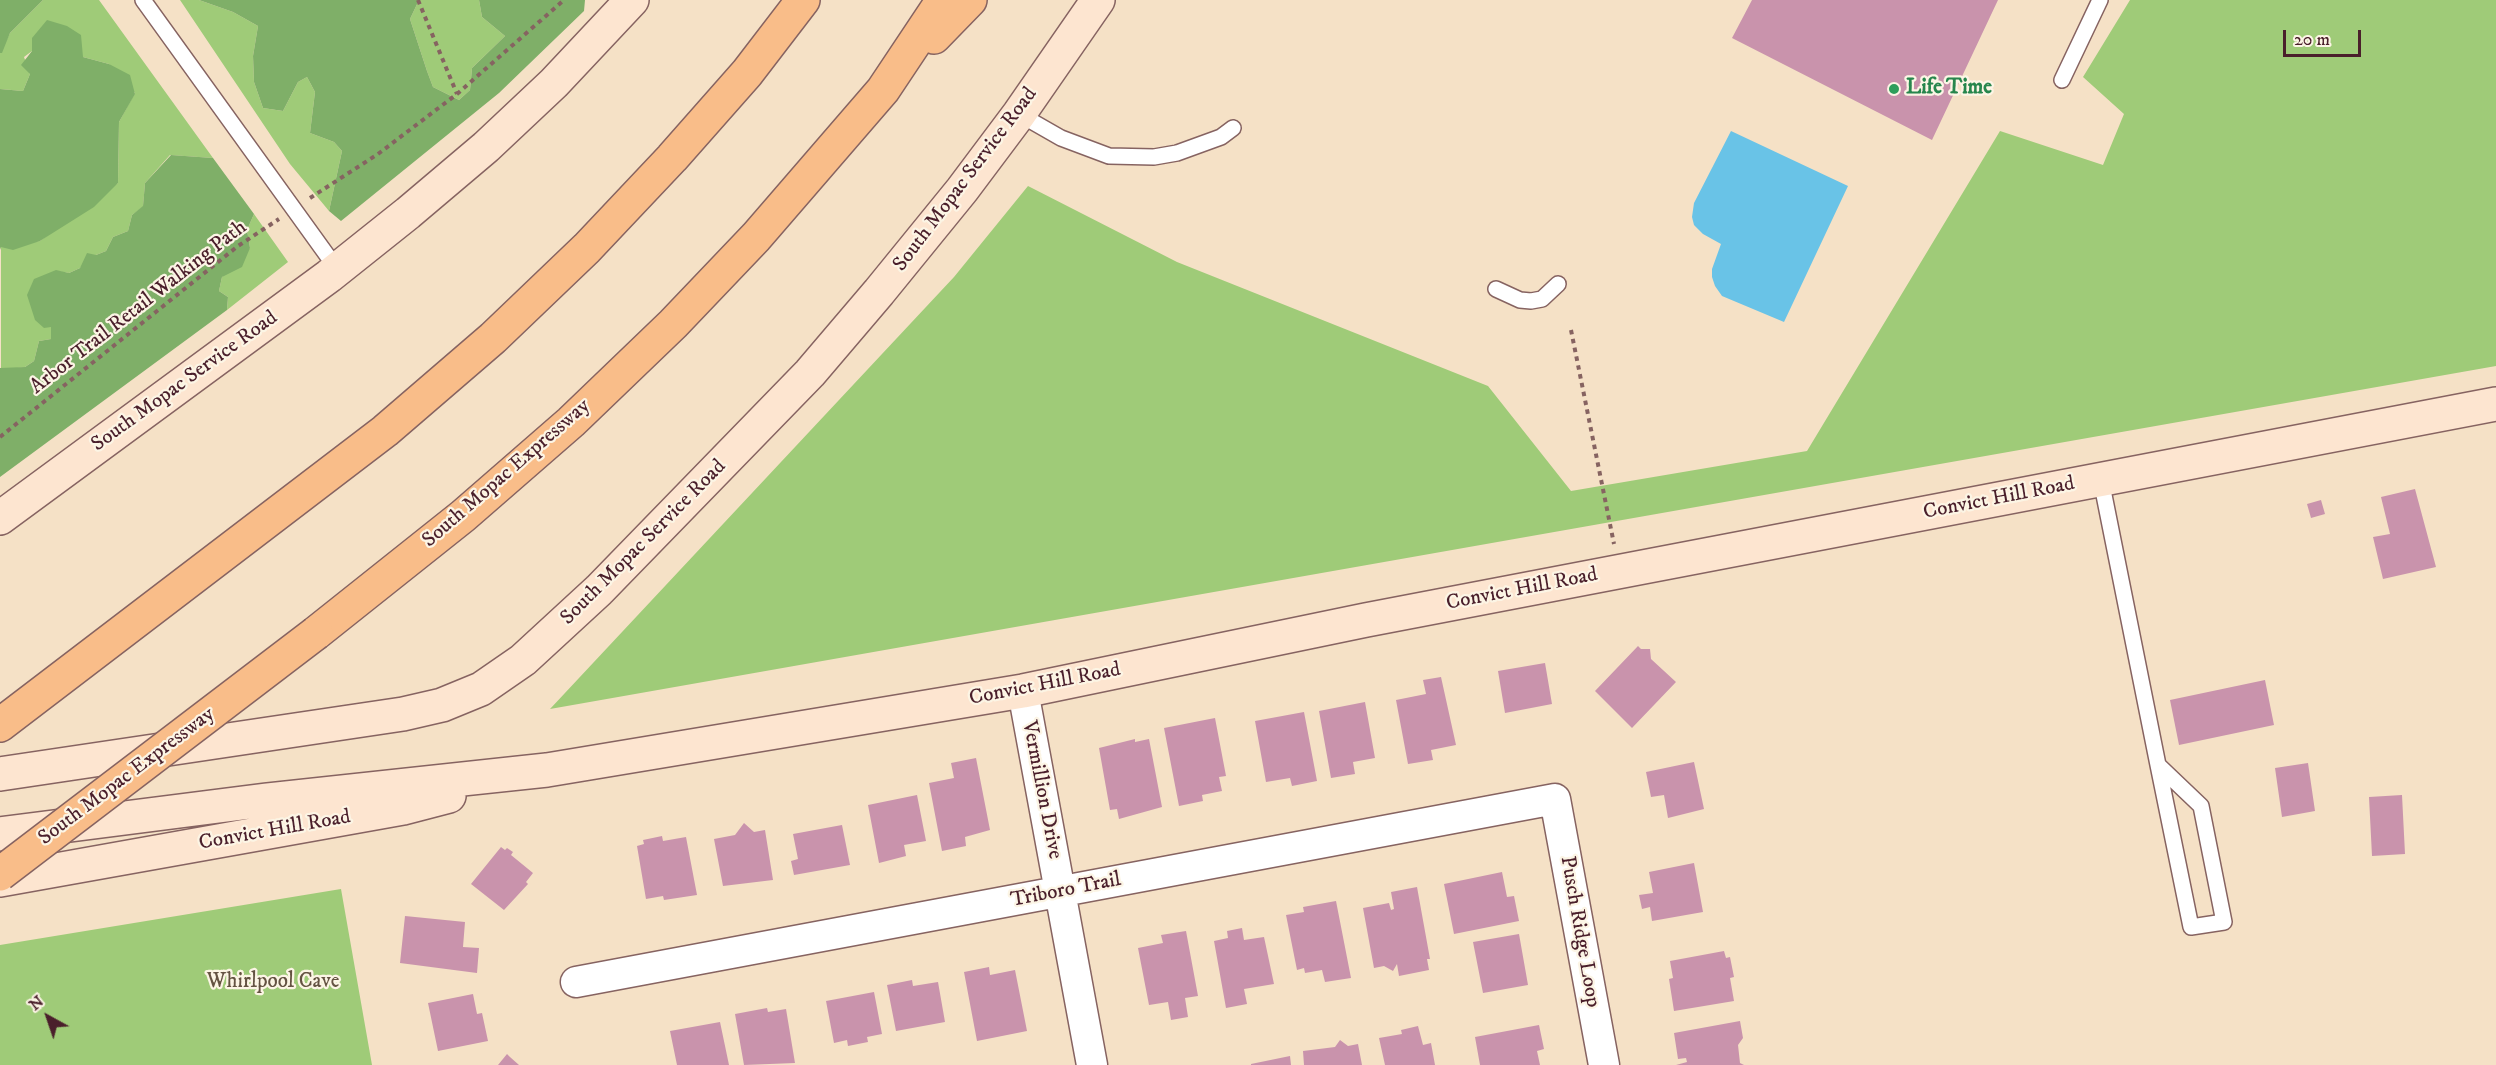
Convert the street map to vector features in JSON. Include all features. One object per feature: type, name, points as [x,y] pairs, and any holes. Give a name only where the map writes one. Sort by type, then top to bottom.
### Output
[{"type":"highway","points":[[0,725],[385,431],[493,339],[588,248],[672,158],[747,73],[803,0]]},
{"type":"highway","name":"South Mopac Expressway","points":[[0,874],[316,633],[463,516],[579,414],[673,324],[756,237],[883,90],[944,0]]},
{"type":"highway","points":[[883,90],[970,0]]},
{"type":"street","name":"South Mopac Service Road","points":[[0,518],[337,269],[486,147],[554,83],[633,0]]},
{"type":"street","name":"South Mopac Service Road","points":[[0,774],[403,714],[442,705],[481,689],[523,660],[599,590],[810,373],[894,274],[1019,114],[1098,0]]},
{"type":"street","name":"Convict Hill Road","points":[[0,834],[300,796],[547,770],[1023,691],[1366,620],[2496,404]]},
{"type":"street","name":"Vermillion Drive","points":[[1023,691],[1092,1065]]},
{"type":"street","name":"Convict Hill Road","points":[[0,880],[403,808],[547,770]]},
{"type":"street","name":"Triboro Trail","points":[[576,982],[1555,799]]},
{"type":"street","name":"Pusch Ridge Loop","points":[[1555,799],[1604,1065]]},
{"type":"lane","points":[[143,0],[337,269]]},
{"type":"lane","points":[[2062,80],[2100,0]]},
{"type":"lane","points":[[1019,114],[1061,138],[1108,156],[1154,157],[1177,153],[1221,137],[1233,129]]},
{"type":"lane","points":[[1496,289],[1520,300],[1531,301],[1542,299],[1558,284]]},
{"type":"lane","points":[[2101,480],[2158,765],[2191,927],[2224,922],[2201,806],[2158,765]]},
{"type":"path","points":[[418,0],[457,94]]},
{"type":"path","points":[[307,200],[378,154],[457,94],[564,0]]},
{"type":"path","name":"Arbor Trail Retail Walking Path","points":[[0,437],[238,246],[269,226]]},
{"type":"path","points":[[1571,330],[1615,548]]},
{"type":"green space","points":[[0,0],[43,0],[10,33],[2,53],[0,53]]},
{"type":"green space","points":[[43,0],[99,0],[213,158],[170,155],[145,183],[143,207],[132,215],[128,231],[113,237],[106,251],[96,255],[80,268],[69,273],[56,271],[51,339],[39,341],[34,361],[25,367],[1,370],[1,246],[40,241],[118,183],[119,122],[135,93],[109,64],[83,57],[32,51],[24,57],[30,74],[23,91],[0,89],[0,53],[10,33]]},
{"type":"green space","points":[[180,0],[199,0],[233,12],[258,26],[253,56],[254,82],[263,108],[283,111],[298,82],[307,77],[315,92],[310,133],[334,142],[342,151],[329,211],[290,164]]},
{"type":"green space","points":[[199,0],[419,0],[410,19],[433,87],[459,100],[470,90],[472,68],[505,36],[482,17],[479,0],[585,0],[584,11],[499,93],[341,221],[329,211],[342,151],[334,142],[310,133],[315,92],[307,77],[298,82],[283,111],[263,108],[254,82],[253,56],[258,26],[233,12]]},
{"type":"green space","points":[[419,0],[479,0],[482,17],[505,36],[472,68],[470,90],[459,100],[433,87],[410,19]]},
{"type":"green space","points":[[2130,0],[2496,0],[2496,366],[550,709],[954,277],[1028,186],[1177,262],[1488,386],[1571,491],[1807,451],[2000,131],[2103,165],[2124,114],[2083,77]]},
{"type":"green space","points":[[47,20],[67,26],[81,35],[83,57],[109,64],[130,75],[135,94],[119,122],[118,183],[94,207],[40,241],[13,250],[1,247],[0,250],[0,89],[23,91],[30,74],[21,65],[32,51],[32,38]]},
{"type":"green space","points":[[171,155],[213,158],[254,214],[247,230],[250,248],[242,267],[222,277],[219,291],[228,297],[227,310],[0,477],[0,368],[25,367],[34,361],[39,341],[51,339],[51,327],[44,328],[35,320],[27,295],[34,279],[56,270],[69,273],[80,268],[87,253],[96,255],[106,251],[113,237],[128,231],[132,215],[143,206],[145,183]]},
{"type":"green space","points":[[254,214],[288,262],[227,310],[228,297],[219,291],[222,277],[250,248],[247,230]]},
{"type":"green space","name":"Whirlpool Cave","points":[[341,889],[372,1065],[0,1065],[0,945]]},
{"type":"water","points":[[1731,131],[1848,186],[1784,322],[1722,296],[1712,277],[1712,269],[1721,244],[1703,234],[1694,225],[1692,217],[1694,203]]},
{"type":"building","name":"Life Time","points":[[1752,0],[1998,0],[1932,140],[1732,38]]},
{"type":"building","points":[[2415,489],[2436,567],[2383,579],[2373,537],[2390,534],[2381,497]]},
{"type":"building","points":[[2321,500],[2325,514],[2311,518],[2307,504]]},
{"type":"building","points":[[1638,646],[1641,649],[1650,649],[1651,659],[1676,682],[1632,728],[1595,691]]},
{"type":"building","points":[[1545,663],[1552,704],[1505,713],[1498,671]]},
{"type":"building","points":[[1441,677],[1456,745],[1431,750],[1433,760],[1408,764],[1396,700],[1426,694],[1423,680]]},
{"type":"building","points":[[2265,680],[2274,725],[2179,745],[2170,700]]},
{"type":"building","points":[[1365,702],[1375,758],[1353,762],[1355,774],[1331,778],[1319,711]]},
{"type":"building","points":[[1304,712],[1317,781],[1292,786],[1290,778],[1266,782],[1255,721]]},
{"type":"building","points":[[1215,718],[1226,776],[1219,777],[1222,791],[1202,795],[1203,801],[1179,806],[1164,728]]},
{"type":"building","points":[[1135,739],[1135,742],[1149,739],[1162,807],[1119,819],[1117,809],[1110,810],[1099,748]]},
{"type":"building","points":[[976,758],[990,830],[965,837],[966,846],[942,851],[929,783],[954,778],[951,763]]},
{"type":"building","points":[[1694,762],[1704,809],[1668,818],[1664,795],[1651,797],[1646,772]]},
{"type":"building","points":[[2308,763],[2315,811],[2282,817],[2275,768]]},
{"type":"building","points":[[917,795],[926,841],[904,845],[906,856],[879,863],[868,805]]},
{"type":"building","points":[[2402,795],[2405,854],[2372,856],[2369,797]]},
{"type":"building","points":[[744,823],[754,832],[765,830],[773,880],[723,886],[714,839],[735,835]]},
{"type":"building","points":[[842,825],[850,865],[794,875],[791,861],[798,859],[793,834]]},
{"type":"building","points":[[662,836],[663,841],[686,837],[697,895],[664,900],[663,896],[646,899],[637,846],[644,844],[643,840]]},
{"type":"building","points":[[501,847],[513,852],[511,855],[533,873],[526,882],[528,884],[504,910],[471,884]]},
{"type":"building","points":[[1694,863],[1703,912],[1652,921],[1650,907],[1642,909],[1639,895],[1653,893],[1649,872]]},
{"type":"building","points":[[1502,872],[1507,897],[1514,896],[1519,921],[1454,934],[1444,884]]},
{"type":"building","points":[[1417,887],[1430,959],[1427,959],[1429,970],[1399,976],[1397,964],[1393,971],[1384,966],[1374,968],[1363,908],[1389,903],[1391,910],[1394,909],[1391,892]]},
{"type":"building","points":[[1336,901],[1351,978],[1325,982],[1322,970],[1305,973],[1304,968],[1297,970],[1286,915],[1304,912],[1303,907]]},
{"type":"building","points":[[405,916],[465,922],[463,947],[479,948],[477,973],[400,963]]},
{"type":"building","points":[[1242,928],[1244,940],[1264,937],[1274,984],[1244,989],[1247,1004],[1226,1008],[1214,941],[1228,938],[1227,931]]},
{"type":"building","points":[[1186,931],[1198,996],[1185,998],[1188,1017],[1171,1020],[1168,1002],[1149,1005],[1138,948],[1163,943],[1161,935]]},
{"type":"building","points":[[1519,934],[1528,985],[1483,993],[1473,942]]},
{"type":"building","points":[[1724,951],[1726,958],[1730,957],[1734,977],[1730,978],[1734,1001],[1674,1011],[1669,979],[1673,978],[1670,961]]},
{"type":"building","points":[[989,967],[990,975],[1015,970],[1027,1031],[977,1041],[964,972]]},
{"type":"building","points":[[912,980],[913,986],[938,982],[945,1022],[896,1031],[887,985]]},
{"type":"building","points":[[874,992],[882,1034],[867,1037],[868,1042],[848,1046],[847,1040],[834,1043],[826,1001]]},
{"type":"building","points":[[473,994],[477,1014],[482,1013],[488,1041],[438,1051],[428,1003]]},
{"type":"building","points":[[767,1008],[768,1012],[786,1009],[795,1063],[744,1065],[735,1014]]},
{"type":"building","points":[[1740,1021],[1743,1038],[1738,1045],[1740,1063],[1744,1065],[1676,1065],[1687,1062],[1686,1058],[1678,1059],[1674,1033]]},
{"type":"building","points":[[720,1022],[729,1065],[677,1065],[670,1031]]},
{"type":"building","points":[[1539,1025],[1544,1049],[1537,1051],[1540,1065],[1480,1065],[1475,1037]]},
{"type":"building","points":[[1418,1026],[1423,1045],[1431,1043],[1435,1065],[1385,1065],[1379,1038],[1402,1034],[1401,1030]]},
{"type":"building","points":[[1340,1040],[1348,1046],[1358,1044],[1362,1065],[1304,1065],[1303,1051],[1335,1047]]},
{"type":"building","points":[[507,1054],[510,1057],[519,1065],[498,1065]]},
{"type":"building","points":[[1290,1056],[1291,1065],[1251,1065],[1251,1064]]},
{"type":"place","name":"Life Time","points":[[1894,89]]}]
